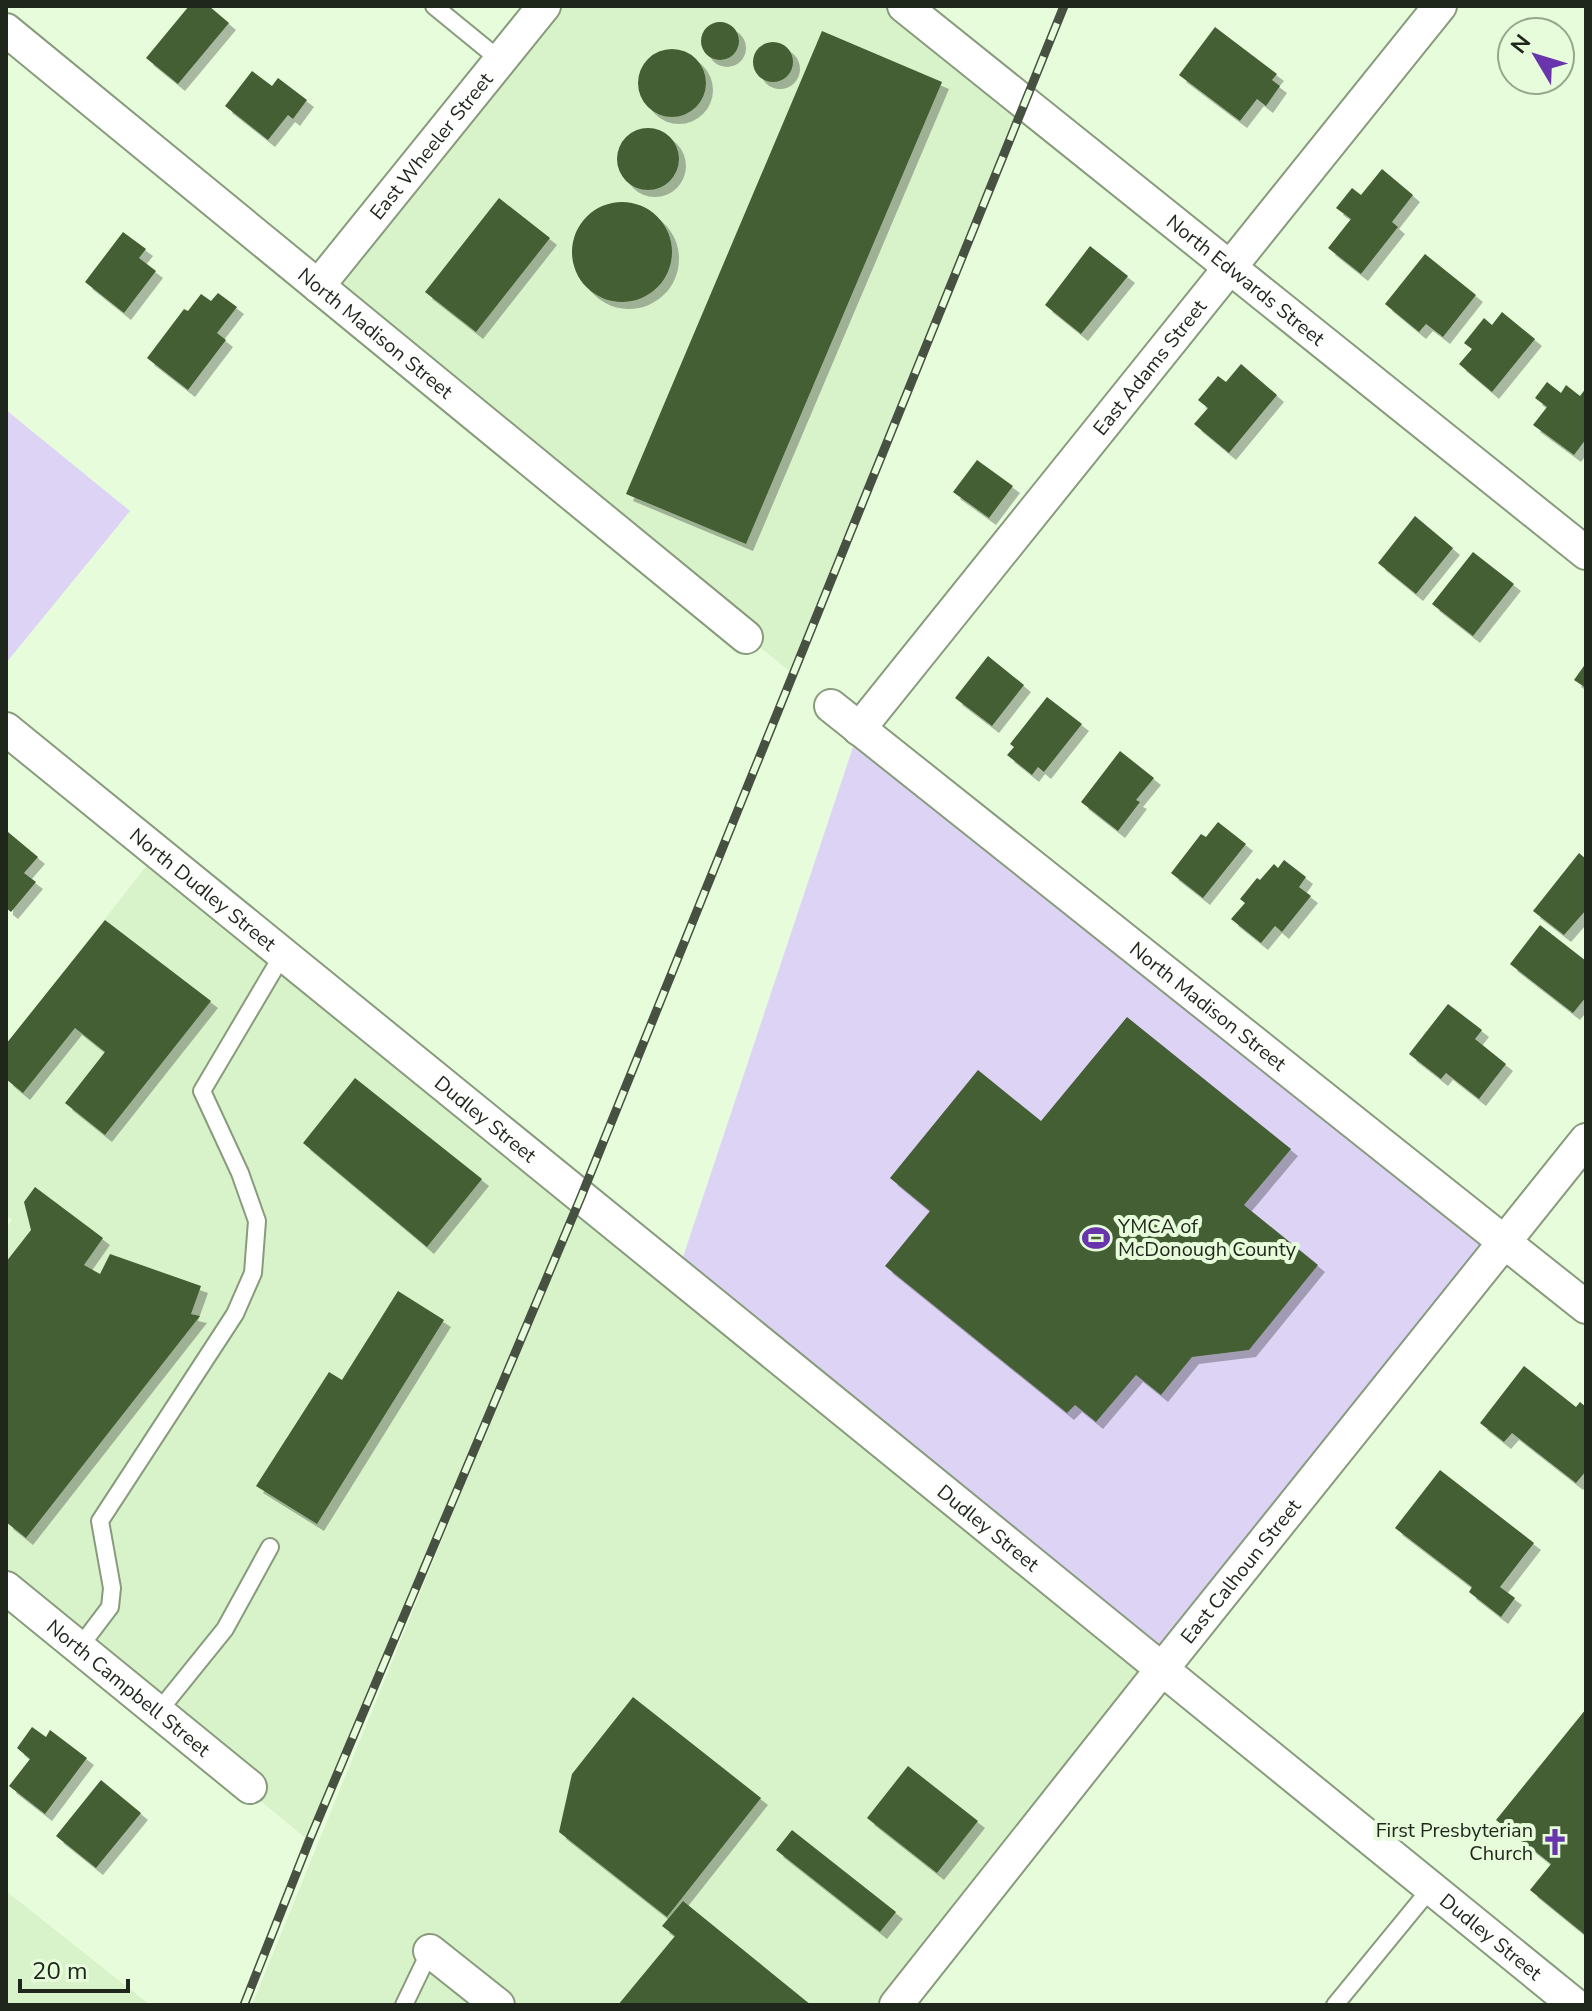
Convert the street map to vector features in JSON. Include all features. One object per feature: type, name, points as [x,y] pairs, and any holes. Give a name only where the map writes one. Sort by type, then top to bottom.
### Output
[{"type":"street","name":"East Wheeler Street","points":[[318,286],[544,6]]},
{"type":"street","name":"North Edwards Street","points":[[904,6],[1586,553]]},
{"type":"street","name":"East Adams Street","points":[[859,729],[1440,6]]},
{"type":"street","name":"North Madison Street","points":[[6,30],[746,637]]},
{"type":"street","name":"North Madison Street","points":[[831,706],[1586,1307]]},
{"type":"street","name":"North Dudley Street","points":[[6,729],[400,1050]]},
{"type":"street","name":"Dudley Street","points":[[400,1050],[1575,2005]]},
{"type":"street","name":"East Calhoun Street","points":[[896,2005],[1586,1140]]},
{"type":"street","name":"North Campbell Street","points":[[6,1588],[250,1787]]},
{"type":"street","points":[[430,1951],[498,2005]]},
{"type":"lane","points":[[434,6],[500,60]]},
{"type":"lane","points":[[79,1648],[110,1607],[112,1588],[100,1521],[235,1314],[253,1273],[257,1221],[240,1173],[202,1091],[283,954]]},
{"type":"lane","points":[[158,1712],[225,1629],[270,1547]]},
{"type":"lane","points":[[1335,2005],[1431,1888]]},
{"type":"lane","points":[[404,2005],[430,1951]]},
{"type":"shaded area","points":[[544,6],[904,6],[1025,103],[793,674],[318,286]]},
{"type":"shaded area","points":[[6,410],[130,511],[6,663]]},
{"type":"shaded area","points":[[859,729],[1505,1241],[1162,1669],[677,1275]]},
{"type":"shaded area","points":[[157,852],[1162,1669],[896,2005],[252,2005],[545,1287],[309,1841],[6,1591],[6,1229],[12,1220],[6,1215],[6,1046]]},
{"type":"shaded area","points":[[6,1891],[150,2005],[6,2005]]},
{"type":"building","points":[[189,6],[209,6],[229,23],[178,84],[146,58]]},
{"type":"building","points":[[720,22],[733,28],[739,41],[733,54],[720,60],[707,54],[701,41],[707,28]]},
{"type":"building","points":[[1215,27],[1277,74],[1272,80],[1280,86],[1266,106],[1257,99],[1240,121],[1179,75]]},
{"type":"building","points":[[822,31],[942,82],[746,544],[626,494]]},
{"type":"building","points":[[773,42],[787,48],[793,62],[787,76],[773,82],[759,76],[753,62],[759,48]]},
{"type":"building","points":[[665,49],[679,49],[691,54],[701,64],[706,83],[701,102],[691,112],[679,117],[665,117],[653,112],[643,102],[638,90],[638,76],[643,64],[653,54]]},
{"type":"building","points":[[252,71],[272,86],[278,78],[307,100],[293,119],[288,115],[268,140],[225,106]]},
{"type":"building","points":[[648,128],[670,137],[679,159],[670,181],[648,190],[626,181],[617,159],[626,137]]},
{"type":"building","points":[[1382,169],[1413,195],[1392,222],[1398,227],[1361,274],[1328,248],[1351,219],[1336,208],[1352,188],[1361,195]]},
{"type":"building","points":[[499,198],[550,238],[476,332],[425,292]]},
{"type":"building","points":[[622,202],[650,210],[664,224],[672,252],[664,280],[650,294],[622,302],[594,294],[580,280],[572,252],[580,224],[594,210]]},
{"type":"building","points":[[123,232],[146,249],[139,258],[156,271],[124,313],[85,282]]},
{"type":"building","points":[[1090,246],[1128,276],[1081,334],[1045,305]]},
{"type":"building","points":[[1425,254],[1476,295],[1443,337],[1426,324],[1419,332],[1385,304]]},
{"type":"building","points":[[218,293],[237,307],[217,333],[226,340],[188,390],[147,358],[184,309],[188,311],[201,294],[211,301]]},
{"type":"building","points":[[1502,312],[1535,339],[1492,392],[1459,364],[1472,349],[1464,343],[1484,318],[1492,325]]},
{"type":"building","points":[[1241,364],[1277,395],[1229,453],[1194,424],[1208,408],[1198,400],[1218,376],[1226,382]]},
{"type":"building","points":[[1547,382],[1561,393],[1566,385],[1580,396],[1586,388],[1586,439],[1574,455],[1533,425],[1547,407],[1535,398]]},
{"type":"building","points":[[977,460],[1013,486],[989,518],[953,492]]},
{"type":"building","points":[[1415,516],[1453,548],[1416,594],[1378,563]]},
{"type":"building","points":[[1473,552],[1514,584],[1473,636],[1432,604]]},
{"type":"building","points":[[988,656],[1024,685],[992,726],[955,698]]},
{"type":"building","points":[[1586,663],[1586,688],[1574,680]]},
{"type":"building","points":[[1047,697],[1082,724],[1044,772],[1038,767],[1032,775],[1007,755],[1014,747],[1010,744]]},
{"type":"building","points":[[1120,751],[1154,778],[1136,800],[1140,802],[1118,831],[1081,802]]},
{"type":"building","points":[[1218,822],[1246,844],[1203,898],[1171,873],[1201,834],[1206,837]]},
{"type":"building","points":[[8,832],[38,857],[24,873],[36,882],[11,912],[6,908]]},
{"type":"building","points":[[1579,853],[1586,859],[1586,910],[1564,935],[1533,911]]},
{"type":"building","points":[[1284,860],[1306,877],[1299,887],[1311,896],[1282,932],[1275,926],[1261,943],[1231,919],[1245,903],[1240,899],[1257,878],[1260,880],[1274,864],[1278,868]]},
{"type":"building","points":[[105,920],[211,1001],[105,1135],[65,1103],[105,1052],[75,1028],[23,1093],[6,1079],[6,1044]]},
{"type":"building","points":[[1540,925],[1586,961],[1586,997],[1573,1013],[1510,964]]},
{"type":"building","points":[[1448,1004],[1482,1030],[1475,1039],[1506,1064],[1479,1099],[1446,1073],[1441,1079],[1409,1054]]},
{"type":"building","name":"YMCA of McDonough County","points":[[1127,1017],[1291,1149],[1244,1205],[1318,1265],[1249,1350],[1192,1357],[1161,1395],[1136,1375],[1096,1422],[1075,1405],[1067,1413],[885,1266],[930,1211],[890,1178],[978,1070],[1041,1121]]},
{"type":"building","points":[[355,1078],[482,1179],[427,1247],[303,1143]]},
{"type":"building","points":[[35,1187],[103,1238],[84,1265],[100,1274],[110,1254],[201,1286],[191,1314],[200,1316],[26,1538],[6,1522],[6,1262],[31,1230],[24,1202]]},
{"type":"building","points":[[398,1291],[444,1320],[317,1524],[256,1486],[329,1372],[342,1380]]},
{"type":"building","points":[[1524,1366],[1576,1407],[1580,1402],[1586,1407],[1586,1471],[1576,1483],[1512,1433],[1504,1442],[1480,1423]]},
{"type":"building","points":[[1440,1470],[1534,1543],[1500,1587],[1515,1598],[1501,1617],[1469,1592],[1472,1587],[1395,1528]]},
{"type":"building","points":[[633,1697],[761,1798],[667,1917],[559,1832],[572,1774]]},
{"type":"building","name":"First Presbyterian Church","points":[[1586,1709],[1584,1934],[1530,1890],[1551,1864],[1496,1820]]},
{"type":"building","points":[[32,1727],[46,1737],[50,1730],[87,1758],[45,1814],[9,1786],[30,1759],[17,1748]]},
{"type":"building","points":[[908,1766],[978,1821],[937,1873],[867,1818]]},
{"type":"building","points":[[101,1780],[141,1813],[96,1868],[56,1836]]},
{"type":"building","points":[[792,1830],[896,1912],[880,1932],[776,1850]]},
{"type":"building","points":[[683,1901],[811,2005],[618,2005],[675,1936],[662,1926]]},
{"type":"railway","points":[[244,2005],[309,1841],[581,1197],[1064,6]]},
{"type":"place","name":"YMCA of McDonough County","points":[[1096,1238]]},
{"type":"place","name":"First Presbyterian Church","points":[[1555,1842]]}]
